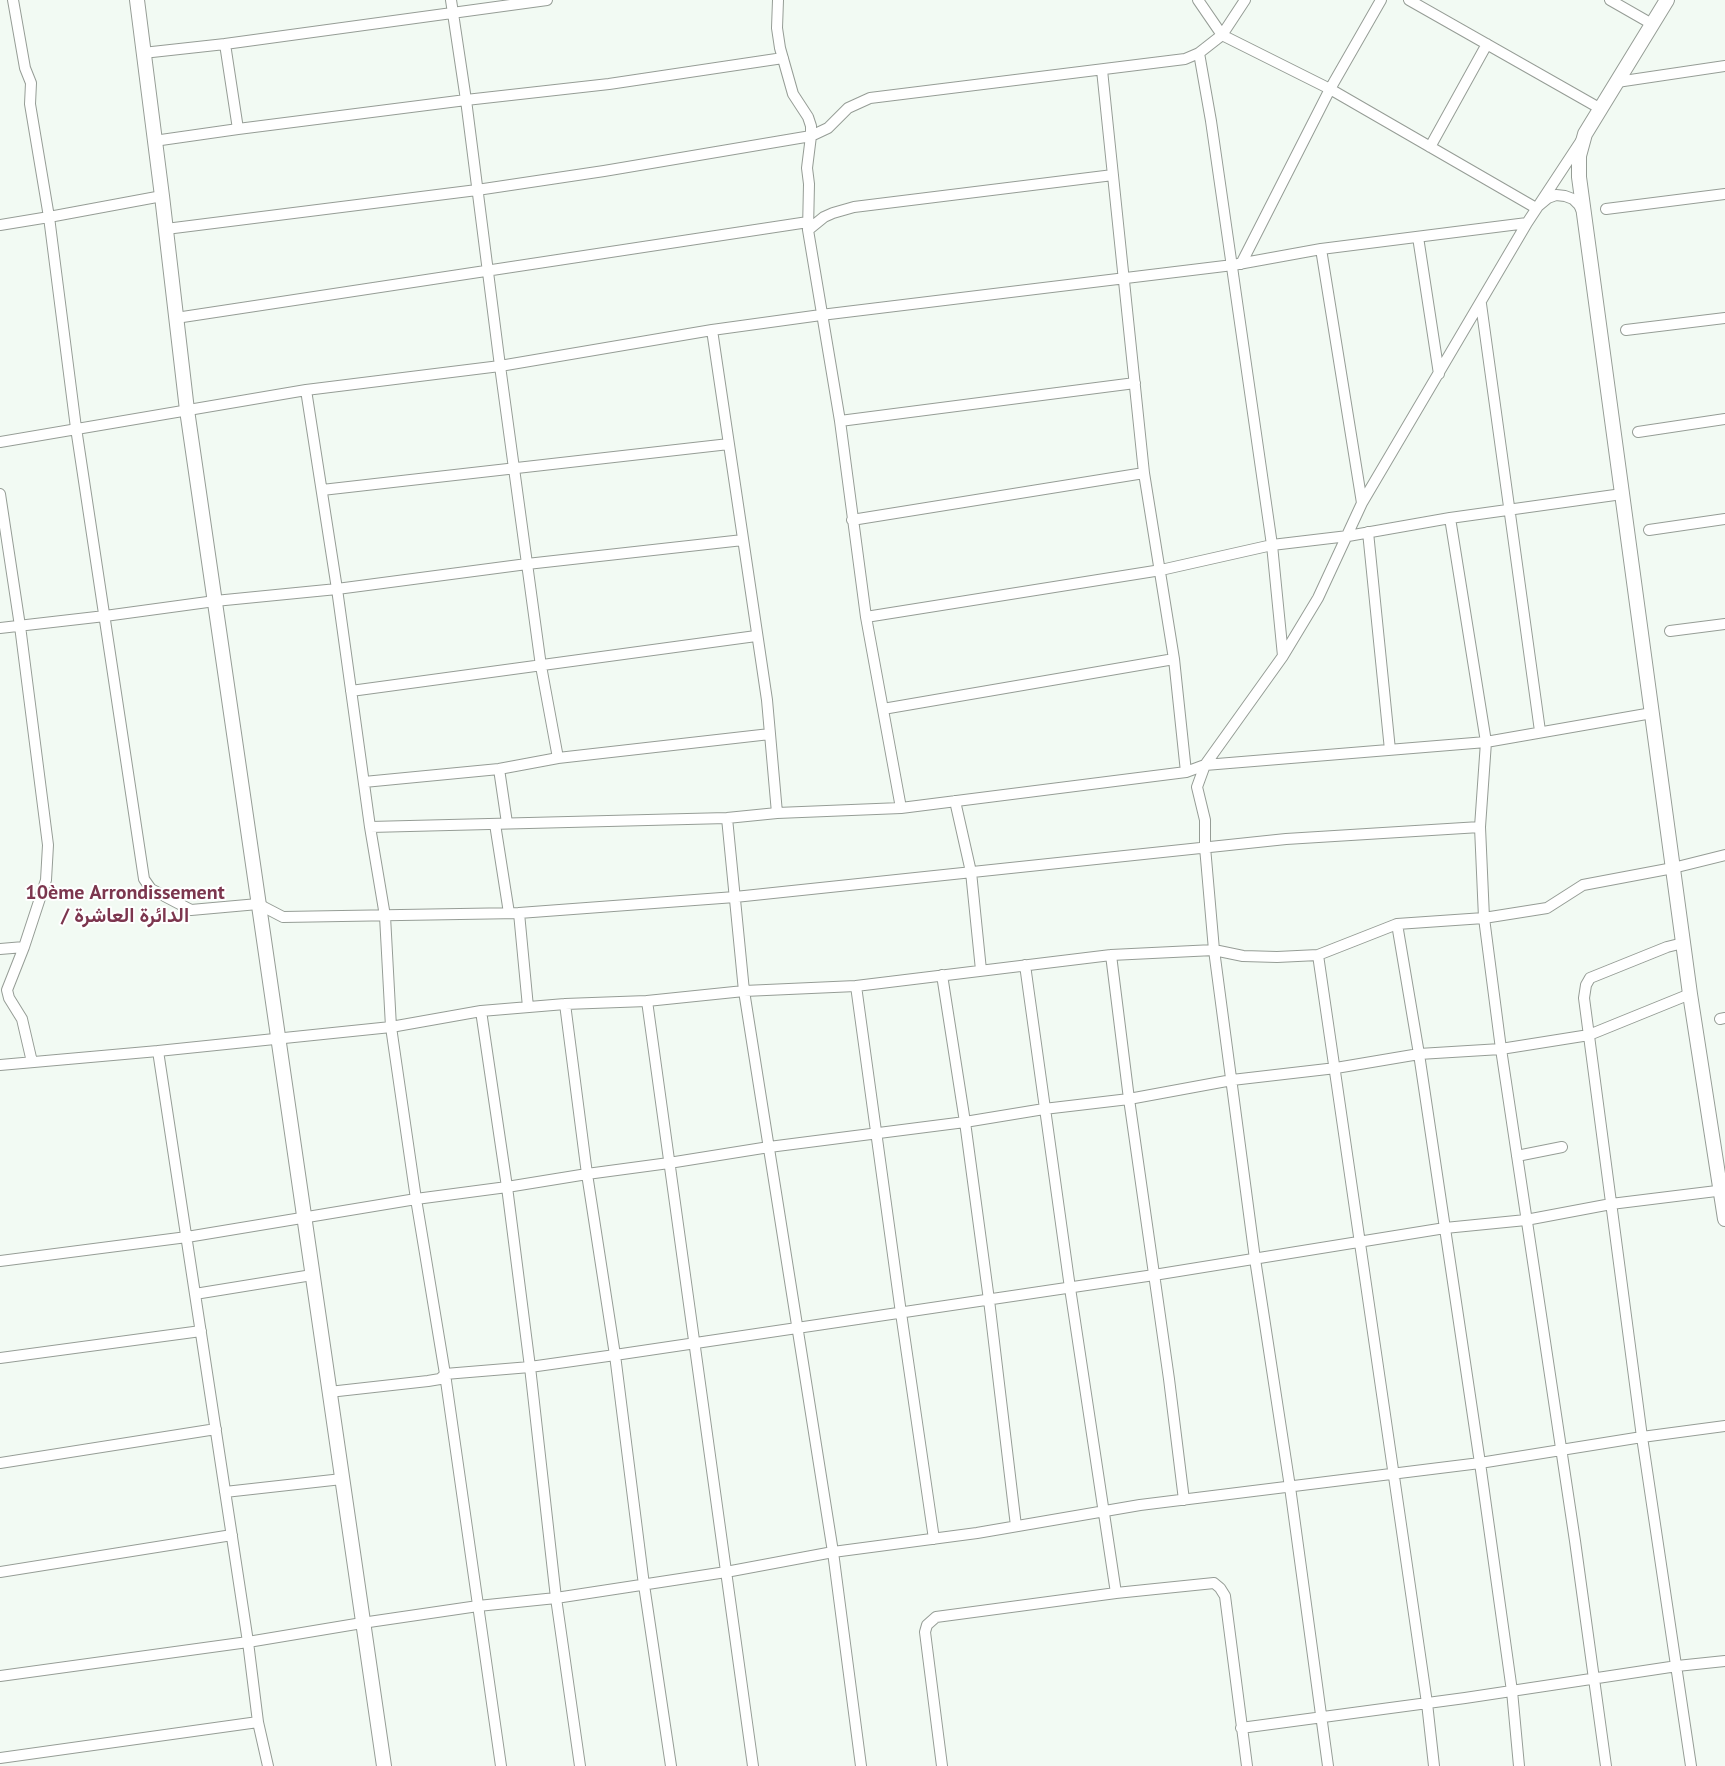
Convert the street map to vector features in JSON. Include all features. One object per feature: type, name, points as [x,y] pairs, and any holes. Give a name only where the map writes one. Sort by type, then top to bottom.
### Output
[{"type":"street","points":[[13,0],[25,68],[31,83],[30,104],[49,217],[76,428],[144,879],[147,885],[191,910],[258,904],[283,917],[514,913],[735,897],[1286,838],[1480,826]]},
{"type":"street","points":[[137,0],[187,410],[384,1766]]},
{"type":"street","points":[[451,0],[541,666],[558,758]]},
{"type":"street","points":[[143,53],[225,44],[547,0]]},
{"type":"street","points":[[778,0],[777,28],[783,58],[793,94],[810,122],[811,136],[806,168],[809,184],[808,226],[821,315],[840,421],[866,617],[901,808]]},
{"type":"street","points":[[1198,0],[1222,35],[1330,90],[1536,208]]},
{"type":"street","points":[[166,228],[477,190],[811,136],[828,128],[848,108],[870,98],[1185,59],[1199,53],[1222,35],[1245,0]]},
{"type":"street","points":[[1237,265],[1330,90],[1381,0]]},
{"type":"street","points":[[1409,0],[1601,109]]},
{"type":"street","points":[[1610,0],[1652,24]]},
{"type":"street","points":[[1328,1766],[1290,1487],[1255,1259],[1214,950],[1205,847],[1206,820],[1197,787],[1205,765],[1283,656],[1318,598],[1362,503],[1536,208],[1601,109],[1667,0]]},
{"type":"street","points":[[225,44],[238,129]]},
{"type":"street","points":[[1430,147],[1487,44]]},
{"type":"street","points":[[1199,53],[1237,265],[1272,545],[1283,656]]},
{"type":"street","points":[[154,142],[238,129],[609,84],[783,58]]},
{"type":"street","points":[[1617,82],[1725,66]]},
{"type":"street","points":[[1102,70],[1144,473],[1174,659],[1186,772]]},
{"type":"street","points":[[1585,134],[1578,156],[1579,177],[1690,994],[1723,1190],[1725,1219]]},
{"type":"street","points":[[176,318],[488,271],[808,226],[838,211],[854,207],[1113,175]]},
{"type":"street","points":[[1606,209],[1725,194]]},
{"type":"street","points":[[1536,208],[1548,198],[1556,195],[1565,196],[1573,199],[1579,205],[1585,220]]},
{"type":"street","points":[[0,225],[162,196]]},
{"type":"street","points":[[0,442],[306,390],[500,366],[712,330],[1124,277],[1237,265],[1321,250],[1527,223]]},
{"type":"street","points":[[1418,237],[1439,374]]},
{"type":"street","points":[[1321,250],[1362,503]]},
{"type":"street","points":[[1481,304],[1540,731]]},
{"type":"street","points":[[1626,330],[1725,318]]},
{"type":"street","points":[[712,330],[767,700],[777,813]]},
{"type":"street","points":[[840,421],[1135,383]]},
{"type":"street","points":[[306,390],[337,589],[370,827],[385,916],[391,1026],[416,1199],[445,1374],[501,1766]]},
{"type":"street","points":[[1638,432],[1725,420]]},
{"type":"street","points":[[322,490],[729,444]]},
{"type":"street","points":[[852,520],[1144,473]]},
{"type":"street","points":[[0,494],[20,626],[48,845],[46,880],[24,947],[7,990],[9,998],[22,1019],[32,1062]]},
{"type":"street","points":[[866,617],[1161,570],[1272,545],[1348,536],[1450,518],[1622,494]]},
{"type":"street","points":[[1450,518],[1486,742],[1480,826],[1484,918],[1501,1049],[1606,1766]]},
{"type":"street","points":[[1649,530],[1725,519]]},
{"type":"street","points":[[1368,532],[1390,750]]},
{"type":"street","points":[[0,628],[105,616],[215,600],[337,589],[527,564],[743,540]]},
{"type":"street","points":[[1670,631],[1725,624]]},
{"type":"street","points":[[351,690],[756,636]]},
{"type":"street","points":[[883,709],[1174,659]]},
{"type":"street","points":[[370,827],[727,818],[777,813],[901,808],[1186,772],[1205,765],[1486,742],[1540,731],[1652,713]]},
{"type":"street","points":[[364,782],[499,768],[558,758],[770,734]]},
{"type":"street","points":[[499,768],[506,823]]},
{"type":"street","points":[[955,801],[971,872],[981,970]]},
{"type":"street","points":[[727,818],[744,992],[833,1552],[861,1766]]},
{"type":"street","points":[[495,824],[514,913],[528,1007]]},
{"type":"street","points":[[0,1065],[278,1039],[391,1026],[481,1011],[856,986],[1111,955],[1214,950],[1244,956],[1318,955],[1397,924],[1484,918],[1547,908],[1583,885],[1673,868],[1725,855]]},
{"type":"street","points":[[1397,924],[1419,1054],[1480,1463],[1512,1691],[1519,1766]]},
{"type":"street","points":[[1683,943],[1667,947],[1590,978],[1586,985],[1584,998],[1642,1437],[1691,1766]]},
{"type":"street","points":[[0,949],[24,947]]},
{"type":"street","points":[[1111,955],[1184,1500]]},
{"type":"street","points":[[1318,955],[1336,1068],[1427,1703],[1434,1766]]},
{"type":"street","points":[[1025,965],[1102,1512],[1116,1593]]},
{"type":"street","points":[[942,975],[989,1300],[1016,1526]]},
{"type":"street","points":[[856,986],[934,1539]]},
{"type":"street","points":[[0,1261],[187,1237],[416,1199],[769,1147],[1129,1099],[1232,1080],[1336,1068],[1419,1054],[1501,1049],[1589,1035],[1690,994]]},
{"type":"street","points":[[647,1001],[753,1766]]},
{"type":"street","points":[[564,1004],[586,1174],[615,1355],[644,1585],[671,1766]]},
{"type":"street","points":[[481,1011],[507,1187],[530,1367],[556,1598],[580,1766]]},
{"type":"street","points":[[158,1051],[248,1642],[258,1722],[268,1766]]},
{"type":"street","points":[[1517,1156],[1562,1148]]},
{"type":"street","points":[[329,1392],[428,1381],[440,1379],[445,1374],[530,1367],[615,1355],[1154,1276],[1445,1228],[1526,1220],[1611,1204],[1723,1190]]},
{"type":"street","points":[[195,1294],[312,1275]]},
{"type":"street","points":[[0,1358],[201,1331]]},
{"type":"street","points":[[0,1676],[248,1642],[478,1606],[556,1598],[644,1585],[833,1552],[934,1539],[1209,1496],[1394,1475],[1725,1426]]},
{"type":"street","points":[[0,1463],[216,1429]]},
{"type":"street","points":[[225,1492],[342,1479]]},
{"type":"street","points":[[0,1572],[232,1535]]},
{"type":"street","points":[[942,1766],[925,1632],[927,1625],[936,1617],[1116,1593],[1214,1583],[1225,1596],[1247,1766]]},
{"type":"street","points":[[1242,1728],[1512,1691],[1676,1666],[1725,1661]]},
{"type":"street","points":[[0,1758],[258,1722]]},
{"type":"district","name":"10ème Arrondissement / الدائرة العاشرة","points":[[125,904]]}]
